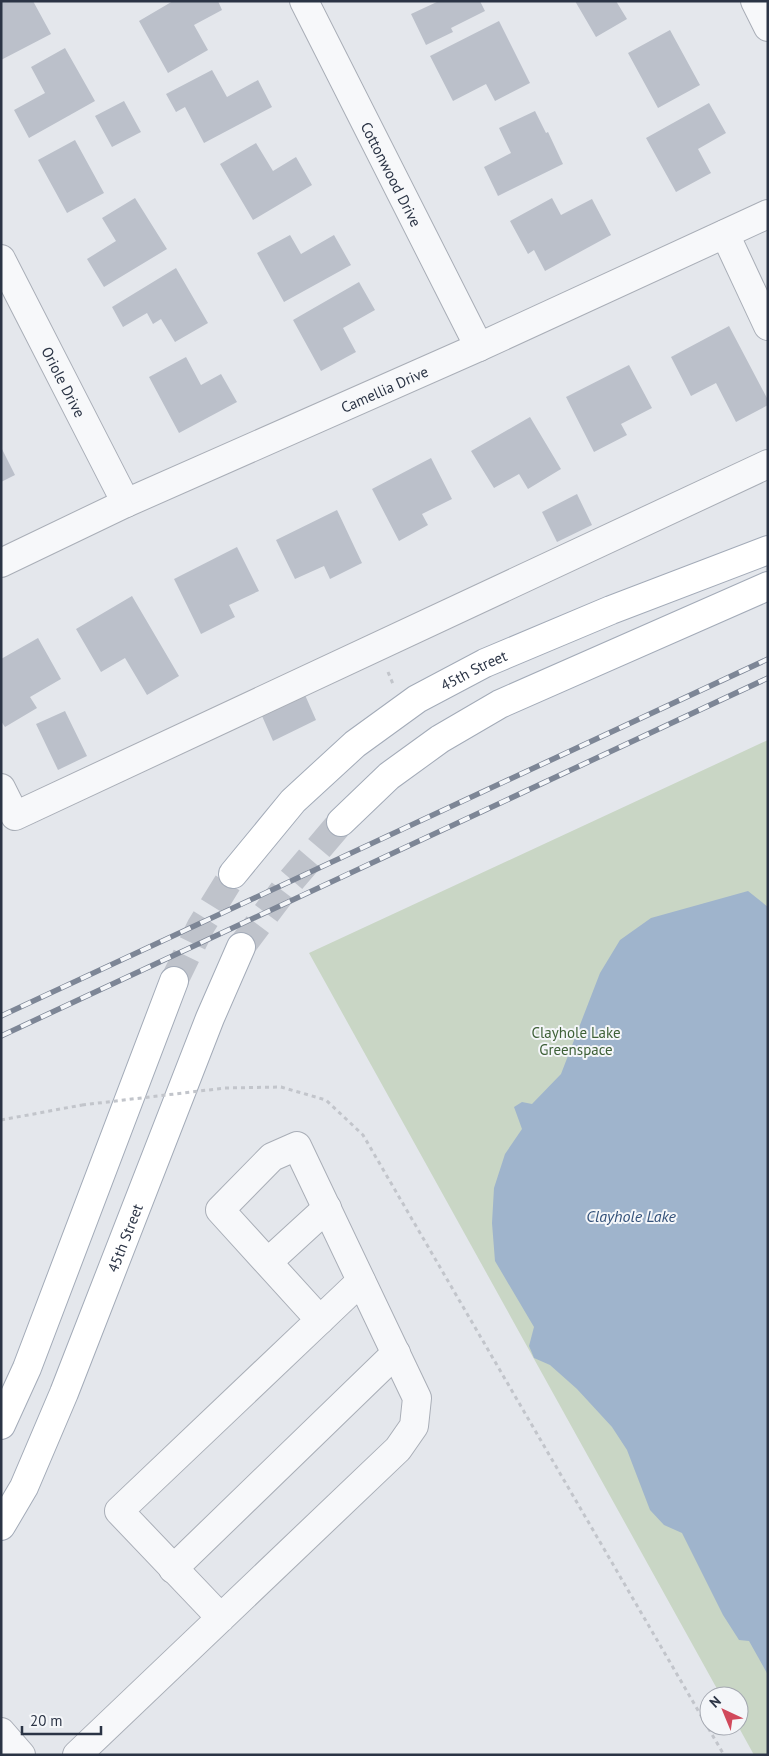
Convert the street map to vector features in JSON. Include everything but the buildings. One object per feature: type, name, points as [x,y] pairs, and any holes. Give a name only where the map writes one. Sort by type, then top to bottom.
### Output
[{"type":"main road","name":"45th Street","points":[[233,874],[294,801],[355,744],[417,699],[485,663],[602,614],[768,550]]},
{"type":"main road","points":[[340,822],[389,776],[440,739],[500,704],[768,586]]},
{"type":"main road","name":"45th Street","points":[[1,1526],[24,1487],[64,1393],[207,1027],[241,948]]},
{"type":"main road","points":[[1,1425],[27,1368],[174,981]]},
{"type":"street","name":"Cottonwood Drive","points":[[304,1],[479,348]]},
{"type":"street","points":[[755,1],[768,27]]},
{"type":"street","name":"Camellia Drive","points":[[1,563],[126,503],[479,348],[768,214]]},
{"type":"street","points":[[725,234],[768,326]]},
{"type":"street","name":"Oriole Drive","points":[[1,259],[126,503]]},
{"type":"street","points":[[1,788],[15,816],[768,464]]},
{"type":"street","points":[[77,1755],[398,1449],[414,1426],[417,1398],[297,1146],[272,1157],[220,1210],[320,1320]]},
{"type":"street","points":[[268,1262],[327,1208]]},
{"type":"street","points":[[221,1618],[119,1511],[361,1281]]},
{"type":"street","points":[[173,1569],[396,1353]]},
{"type":"street","points":[[1,1732],[21,1755]]},
{"type":"path","points":[[1,1120],[82,1105],[224,1088],[281,1087],[326,1100],[363,1135],[724,1755]]},
{"type":"green space","name":"Clayhole Lake Greenspace","points":[[768,740],[768,1755],[754,1755],[744,1736],[749,1736],[749,1686],[715,1686],[309,953]]},
{"type":"water","name":"Clayhole Lake","points":[[748,891],[768,907],[768,1675],[749,1641],[739,1640],[723,1615],[682,1533],[664,1525],[650,1510],[627,1450],[612,1427],[577,1389],[550,1365],[534,1358],[529,1346],[534,1327],[495,1261],[492,1223],[494,1188],[505,1154],[522,1129],[514,1107],[522,1102],[532,1104],[561,1074],[600,973],[620,940],[651,918]]},
{"type":"tunnel","points":[[241,947],[289,883],[341,822]]},
{"type":"tunnel","points":[[174,981],[201,926],[233,874]]},
{"type":"railway","points":[[1,1016],[768,659]]},
{"type":"railway","points":[[1,1036],[768,678]]}]
